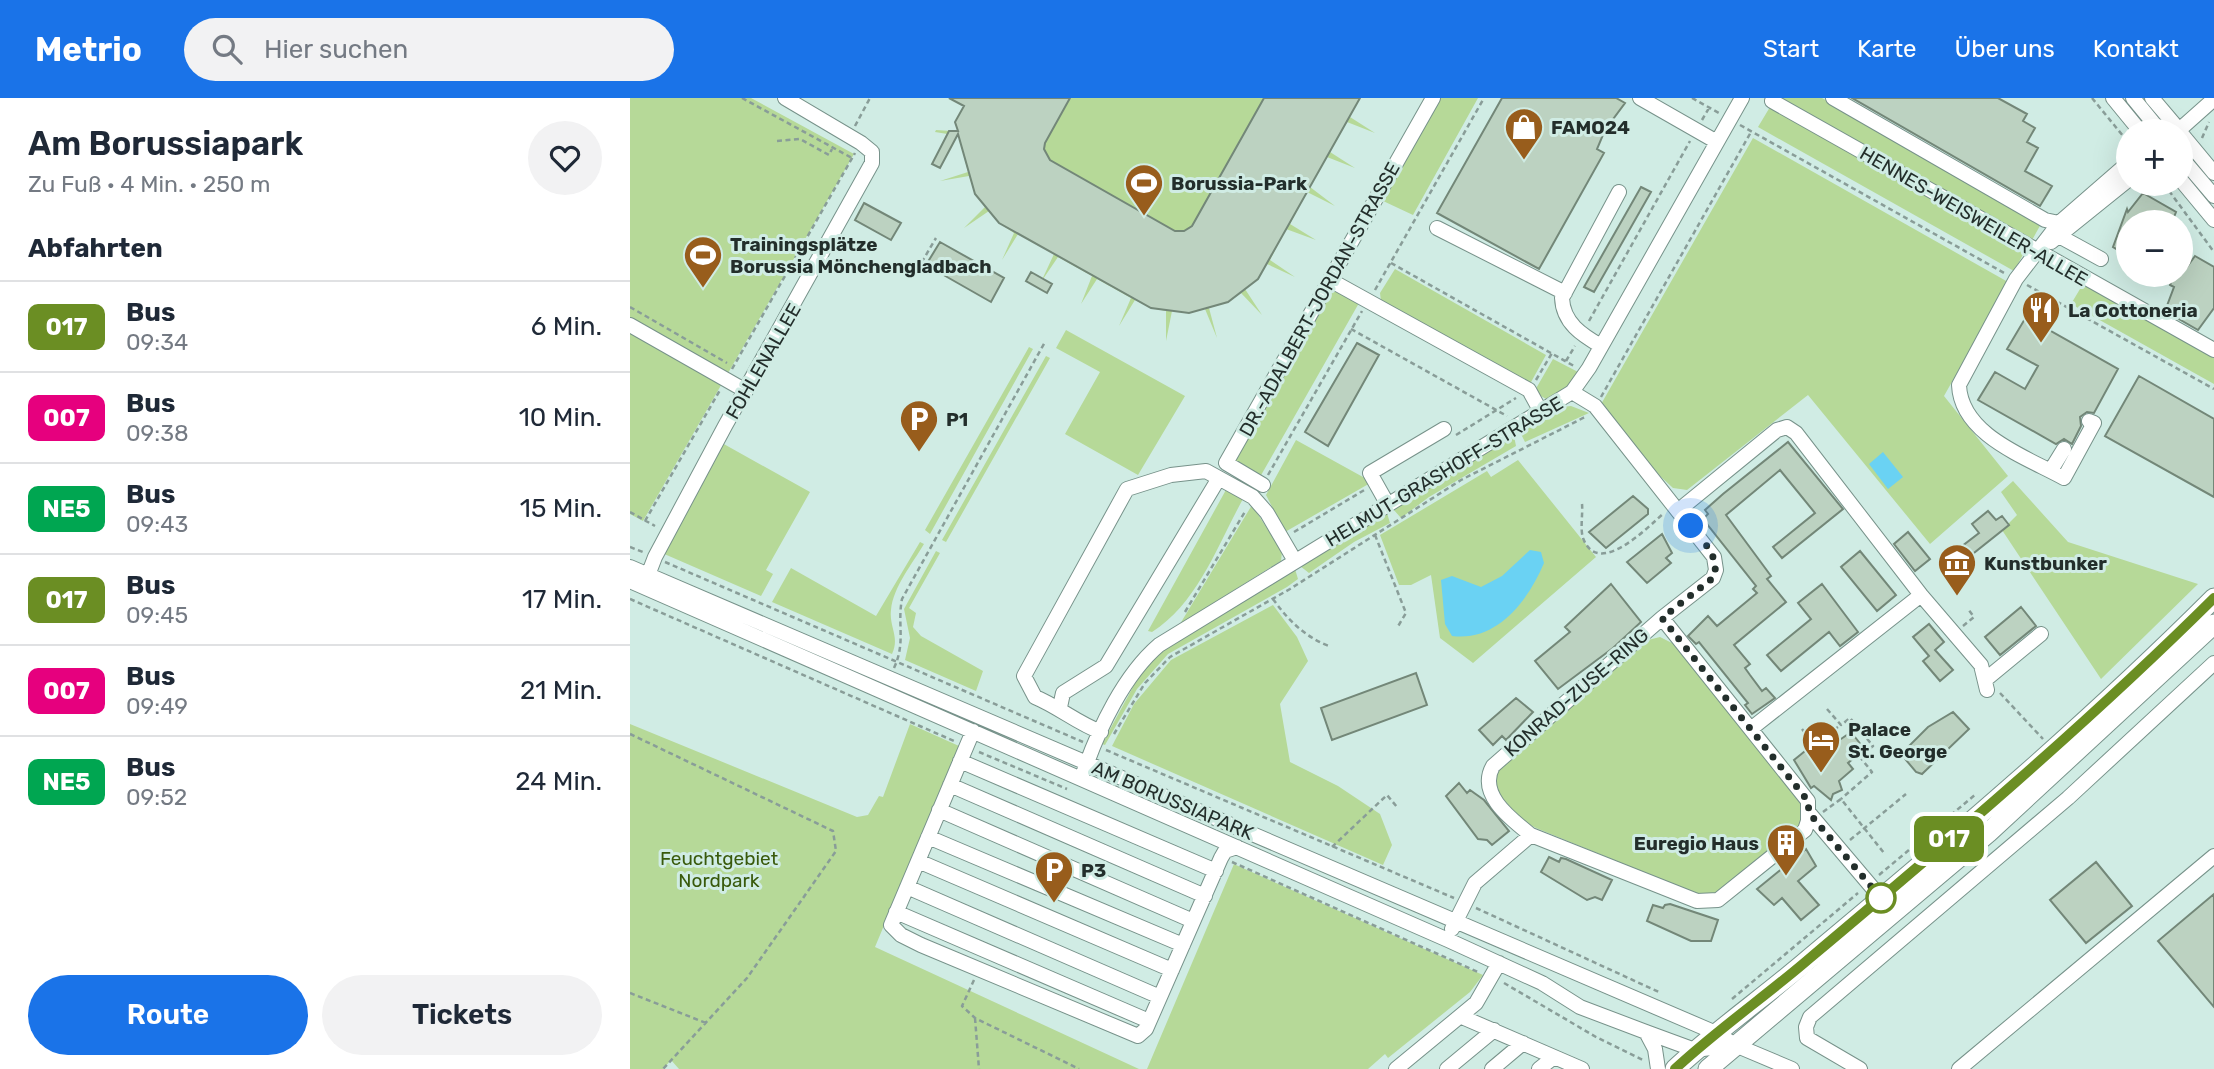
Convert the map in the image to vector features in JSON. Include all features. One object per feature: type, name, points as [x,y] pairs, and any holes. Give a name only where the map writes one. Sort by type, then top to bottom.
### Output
[{"type":"main road","points":[[1675,1069],[1716,1032],[1809,960],[1876,890],[2110,698],[2214,598]]},
{"type":"main road","points":[[1708,1069],[1988,834],[2214,624]]},
{"type":"street","name":"FOHLENALLEE","points":[[640,581],[875,159],[872,152],[855,139],[785,98]]},
{"type":"street","name":"DR.-ADALBERT-JORDAN-STRASSE","points":[[1263,485],[1226,463],[1433,98]]},
{"type":"street","points":[[1640,98],[1717,142]]},
{"type":"street","name":"HELMUT-GRASHOFF-STRASSE","points":[[1082,779],[1101,732],[1135,671],[1151,652],[1572,392],[1586,372],[1742,98]]},
{"type":"street","points":[[1833,98],[2045,220],[2101,259]]},
{"type":"street","points":[[2112,98],[2130,119]]},
{"type":"street","points":[[2133,98],[2150,119]]},
{"type":"street","points":[[2152,98],[2169,119]]},
{"type":"street","points":[[2192,119],[2214,99]]},
{"type":"street","name":"HENNES-WEISWEILER-ALLEE","points":[[1772,101],[2214,350]]},
{"type":"street","points":[[2193,148],[2214,173]]},
{"type":"street","points":[[2193,171],[2214,196]]},
{"type":"street","points":[[2089,421],[2094,424],[2064,478],[1988,436],[1959,402],[1959,385],[2016,279],[2059,229],[2116,174]]},
{"type":"street","points":[[2059,229],[2116,189]]},
{"type":"street","points":[[1601,346],[1575,331],[1562,306],[1565,293],[1619,192]]},
{"type":"street","points":[[2193,195],[2214,220]]},
{"type":"street","points":[[1437,228],[1565,293]]},
{"type":"street","points":[[1330,280],[1529,390],[1541,412]]},
{"type":"street","points":[[630,325],[746,391]]},
{"type":"street","name":"KONRAD-ZUSE-RING","points":[[1572,392],[1595,406],[1677,507],[1714,557],[1716,570],[1713,578],[1662,618],[1493,766],[1488,777],[1491,795],[1506,814],[1531,835],[1697,901],[1718,900],[1805,830],[1812,816],[1808,801],[1662,618]]},
{"type":"street","points":[[1677,507],[1777,430],[1787,427],[1796,433],[1921,595],[1981,665],[1986,685],[2040,634]]},
{"type":"street","points":[[1388,505],[1370,473],[1444,429]]},
{"type":"street","points":[[2051,470],[2064,449]]},
{"type":"street","points":[[1101,732],[1077,722],[1060,707],[1035,697],[1024,676],[1127,489],[1171,475],[1206,471],[1252,497],[1267,513],[1295,561]]},
{"type":"street","points":[[1060,707],[1063,693],[1106,666],[1219,478]]},
{"type":"street","name":"AM BORUSSIAPARK","points":[[630,567],[640,581],[887,684],[1087,763],[1716,1032],[1735,1045],[1792,1069]]},
{"type":"street","points":[[1752,728],[1921,595]]},
{"type":"street","points":[[1860,1069],[1807,1038],[1806,1027],[1810,1017],[2068,799],[2214,663]]},
{"type":"street","name":"AM BORUSSIAPARK","points":[[887,684],[973,731],[1499,963],[1542,983],[1580,1007],[1695,1050]]},
{"type":"street","points":[[973,731],[891,925],[921,945],[1132,1035],[1143,1034],[1225,851],[1237,847]]},
{"type":"street","points":[[960,761],[1216,871]]},
{"type":"street","points":[[950,785],[1205,896]]},
{"type":"street","points":[[939,810],[1193,920]]},
{"type":"street","points":[[1812,816],[1876,890]]},
{"type":"street","points":[[1448,940],[1475,883],[1531,835]]},
{"type":"street","points":[[928,837],[1182,945]]},
{"type":"street","points":[[1959,1069],[2214,856]]},
{"type":"street","points":[[918,861],[1172,970]]},
{"type":"street","points":[[907,887],[1160,997]]},
{"type":"street","points":[[896,912],[1149,1021]]},
{"type":"street","points":[[1396,1069],[1462,1017],[1483,995],[1499,963]]},
{"type":"street","points":[[1462,1017],[1582,1069]]},
{"type":"street","points":[[1447,1069],[1494,1030]]},
{"type":"street","points":[[1646,1032],[1655,1049],[1658,1069]]},
{"type":"street","points":[[1492,1069],[1523,1043]]},
{"type":"street","points":[[1695,1050],[1735,1045]]},
{"type":"street","points":[[1539,1069],[1554,1057]]},
{"type":"path","points":[[742,98],[852,158]]},
{"type":"path","points":[[645,521],[852,158],[855,139],[870,98]]},
{"type":"path","points":[[1692,98],[2214,389]]},
{"type":"path","points":[[2092,98],[2116,126]]},
{"type":"path","points":[[1566,361],[1709,108]]},
{"type":"path","points":[[2202,138],[2214,117]]},
{"type":"path","points":[[1662,994],[1465,902],[1106,750],[1145,683],[1170,657],[1273,599],[1461,480],[1586,416],[1595,406],[1751,132]]},
{"type":"path","points":[[777,141],[800,139],[829,155],[832,149]]},
{"type":"path","points":[[2173,196],[2214,252]]},
{"type":"path","points":[[914,277],[936,238]]},
{"type":"path","points":[[1391,263],[1586,372]]},
{"type":"path","points":[[630,307],[727,363]]},
{"type":"path","points":[[1352,328],[1497,411]]},
{"type":"path","points":[[877,706],[898,661],[903,643],[899,614],[902,599],[1045,342]]},
{"type":"path","points":[[1529,390],[1552,353]]},
{"type":"path","points":[[1582,504],[1583,538],[1594,551],[1603,553],[1616,552],[1677,507]]},
{"type":"path","points":[[630,512],[668,533]]},
{"type":"path","points":[[1375,534],[1406,613],[1397,628]]},
{"type":"path","points":[[630,547],[1094,747]]},
{"type":"path","points":[[1273,599],[1287,617],[1306,634],[1329,646]]},
{"type":"path","points":[[1968,610],[1973,616]]},
{"type":"path","points":[[1986,685],[2003,694],[2043,739],[2048,735]]},
{"type":"path","points":[[1827,709],[1841,725]]},
{"type":"path","points":[[1802,729],[1813,743],[1850,718],[1873,746],[1860,757],[1872,772],[1841,799],[1812,816]]},
{"type":"path","points":[[630,734],[833,831],[836,851],[747,978],[663,1069]]},
{"type":"path","points":[[1728,1003],[1876,890],[1980,791]]},
{"type":"path","points":[[1839,848],[1906,794]]},
{"type":"path","points":[[1332,847],[1387,795],[1397,807]]},
{"type":"path","points":[[1841,799],[1884,853]]},
{"type":"path","points":[[971,986],[962,1006],[975,1018],[1079,1069]]},
{"type":"path","points":[[630,993],[706,1023]]},
{"type":"path","points":[[975,1018],[979,1069]]},
{"type":"green space","name":"Trainingsplätze Borussia Mönchengladbach","points":[[630,98],[751,98],[854,154],[643,521],[630,514]]},
{"type":"green space","name":"Borussia-Park","points":[[979,98],[1360,98],[1350,117],[1375,133],[1347,122],[1330,152],[1355,168],[1327,157],[1310,187],[1335,206],[1307,192],[1290,224],[1316,240],[1286,229],[1270,260],[1295,277],[1267,264],[1258,279],[1245,289],[1262,315],[1241,293],[1228,302],[1209,308],[1217,338],[1205,309],[1189,313],[1172,311],[1166,341],[1166,311],[1151,308],[1135,300],[1119,326],[1131,298],[1097,279],[1081,304],[1092,276],[1058,257],[1041,282],[1054,254],[1018,234],[1002,260],[1014,233],[999,223],[989,211],[964,228],[985,207],[975,194],[969,176],[940,181],[968,172],[964,156],[966,137],[935,132],[966,132]]},
{"type":"green space","points":[[1439,98],[1478,98],[1413,215],[1381,200]]},
{"type":"green space","points":[[1776,98],[1822,98],[2042,222],[2031,242]]},
{"type":"green space","points":[[1770,107],[2025,251],[2014,271],[1758,127]]},
{"type":"green space","points":[[1753,138],[2008,282],[1944,396],[2008,476],[1930,544],[1808,395],[1687,490],[1673,488],[1661,477],[1600,406]]},
{"type":"green space","points":[[1395,269],[1546,355],[1530,384],[1381,301],[1380,293]]},
{"type":"green space","points":[[2083,284],[2214,358],[2214,384],[2071,304]]},
{"type":"green space","points":[[1332,288],[1359,303],[1260,477],[1233,462]]},
{"type":"green space","points":[[1066,330],[1185,396],[1138,475],[1065,434],[1100,372],[1056,348]]},
{"type":"green space","points":[[1029,347],[1033,349],[930,534],[925,530]]},
{"type":"green space","points":[[1046,356],[1050,358],[946,542],[942,540]]},
{"type":"green space","points":[[1553,359],[1580,373],[1562,392],[1546,399],[1534,392]]},
{"type":"green space","points":[[1571,406],[1589,413],[1525,442],[1520,432],[1562,407]]},
{"type":"green space","points":[[1514,436],[1516,446],[1429,497],[1401,518],[1393,509]]},
{"type":"green space","points":[[1296,440],[1372,482],[1285,532],[1266,495]]},
{"type":"green space","points":[[722,443],[810,492],[766,570],[773,574],[761,596],[662,553]]},
{"type":"green space","points":[[1518,460],[1596,557],[1473,663],[1440,638],[1431,575],[1411,585],[1399,585],[1380,535],[1487,471],[1491,477]]},
{"type":"green space","points":[[2013,481],[2068,542],[2198,584],[2101,679],[2002,530],[2017,515],[2001,492]]},
{"type":"green space","points":[[1227,488],[1244,497],[1206,571],[1168,620],[1152,632],[1148,631]]},
{"type":"green space","points":[[1252,505],[1282,552],[1281,561],[1180,624]]},
{"type":"green space","points":[[1387,513],[1390,523],[1354,542],[1309,573],[1300,566]]},
{"type":"green space","points":[[920,542],[924,544],[899,584],[893,601],[891,616],[895,642],[892,654],[772,602],[791,568],[876,616]]},
{"type":"green space","points":[[936,551],[940,553],[909,608],[916,613],[913,627],[921,636],[983,671],[976,691],[905,660],[910,638],[904,609]]},
{"type":"green space","points":[[1295,569],[1298,579],[1287,587],[1168,654],[1137,689],[1105,745],[1102,744],[1139,676],[1158,654]]},
{"type":"green space","points":[[1273,605],[1297,637],[1308,661],[1280,704],[1290,762],[1338,786],[1380,814],[1392,845],[1383,865],[1112,746],[1134,704],[1171,660]]},
{"type":"green space","points":[[1660,637],[1674,644],[1800,798],[1802,824],[1715,896],[1704,897],[1536,828],[1522,820],[1495,790],[1494,773],[1573,697],[1648,640]]},
{"type":"green space","name":"Feuchtgebiet Nordpark","points":[[630,724],[857,817],[868,815],[879,796],[883,797],[910,724],[959,746],[875,947],[1139,1069],[679,1069],[671,1060],[663,1069],[630,1069]]},
{"type":"green space","points":[[1234,864],[1483,975],[1470,992],[1388,1058],[1385,1054],[1368,1069],[1147,1069]]},
{"type":"water","points":[[1883,452],[1903,477],[1888,489],[1869,464]]},
{"type":"water","points":[[1530,550],[1541,552],[1544,563],[1520,604],[1497,626],[1468,636],[1452,636],[1445,624],[1441,580],[1452,576],[1481,587],[1502,576]]},
{"type":"building","name":"Borussia-Park","points":[[949,98],[1070,98],[1045,143],[1044,149],[1050,160],[1175,231],[1184,231],[1192,226],[1264,98],[1360,98],[1258,279],[1228,302],[1189,313],[1151,308],[999,223],[975,194],[958,134],[940,168],[932,164],[949,131],[958,131],[955,122],[964,106]]},
{"type":"building","points":[[1502,98],[1616,98],[1625,103],[1605,130],[1597,149],[1604,153],[1539,269],[1437,213]]},
{"type":"building","points":[[1852,98],[1998,98],[2027,114],[2023,121],[2035,128],[2027,142],[2038,148],[2025,171],[2052,186],[2040,206]]},
{"type":"building","points":[[1641,187],[1651,192],[1594,292],[1584,287]]},
{"type":"building","points":[[2141,196],[2148,196],[2173,210],[2130,210]]},
{"type":"building","points":[[864,203],[901,223],[891,240],[855,220]]},
{"type":"building","points":[[940,242],[1004,278],[991,302],[926,265]]},
{"type":"building","points":[[2195,256],[2214,267],[2214,308],[2198,330],[2165,311],[2174,287],[2193,287]]},
{"type":"building","points":[[1031,272],[1052,284],[1047,293],[1026,281]]},
{"type":"building","points":[[2026,317],[2118,369],[2094,413],[2087,412],[2080,417],[2081,426],[2072,444],[2064,439],[2056,444],[1978,400],[1995,372],[2025,389],[2038,366],[2007,349]]},
{"type":"building","points":[[1357,343],[1379,355],[1328,446],[1305,432]]},
{"type":"building","points":[[2139,376],[2214,419],[2214,497],[2105,436]]},
{"type":"building","points":[[1788,442],[1843,509],[1782,558],[1773,547],[1815,513],[1780,470],[1726,515],[1771,576],[1767,579],[1786,602],[1734,645],[1750,664],[1745,668],[1762,691],[1766,688],[1775,698],[1752,714],[1745,705],[1748,703],[1699,642],[1696,644],[1688,636],[1708,616],[1717,626],[1757,593],[1753,589],[1756,586],[1703,519],[1708,514],[1705,510]]},
{"type":"building","points":[[1633,496],[1648,509],[1648,514],[1606,548],[1589,532]]},
{"type":"building","points":[[1988,511],[1996,520],[2002,516],[2009,525],[1965,560],[1957,550],[1979,533],[1972,524]]},
{"type":"building","points":[[1908,532],[1930,559],[1915,571],[1894,544]]},
{"type":"building","points":[[1662,534],[1672,553],[1666,558],[1671,563],[1647,583],[1627,562]]},
{"type":"building","points":[[1860,551],[1896,595],[1877,611],[1841,567]]},
{"type":"building","points":[[1611,584],[1641,622],[1613,648],[1558,689],[1535,661],[1570,632],[1565,627]]},
{"type":"building","points":[[1822,584],[1858,632],[1840,646],[1829,632],[1781,671],[1767,655],[1811,619],[1798,603]]},
{"type":"building","points":[[2021,607],[2036,626],[2000,655],[1985,637]]},
{"type":"building","points":[[1929,624],[1944,642],[1935,650],[1953,670],[1940,681],[1923,661],[1929,656],[1913,637]]},
{"type":"building","points":[[1416,673],[1427,705],[1332,740],[1321,708]]},
{"type":"building","points":[[1516,698],[1533,712],[1506,740],[1502,736],[1493,745],[1479,730]]},
{"type":"building","points":[[1953,712],[1969,729],[1922,774],[1916,772],[1901,754],[1928,727]]},
{"type":"building","name":"Palace St. George","points":[[1851,732],[1862,746],[1857,750],[1860,753],[1848,763],[1853,769],[1839,781],[1842,790],[1833,794],[1831,800],[1814,786],[1811,788],[1794,760],[1810,747],[1818,755]]},
{"type":"building","points":[[1459,783],[1467,793],[1470,790],[1484,800],[1509,831],[1492,845],[1487,840],[1478,839],[1446,796]]},
{"type":"building","name":"Euregio Haus","points":[[1806,849],[1816,866],[1798,881],[1819,905],[1801,920],[1782,898],[1774,905],[1757,889]]},
{"type":"building","points":[[1549,857],[1559,862],[1561,858],[1566,859],[1612,880],[1602,900],[1595,897],[1587,900],[1541,872]]},
{"type":"building","points":[[2096,862],[2132,906],[2086,943],[2050,900]]},
{"type":"building","points":[[2214,894],[2214,1007],[2158,941]]},
{"type":"building","points":[[1670,904],[1718,920],[1711,941],[1691,941],[1647,921],[1653,905],[1663,908]]},
{"type":"bus line","name":"017","points":[[1675,1069],[1716,1032],[1809,960],[1946,842],[2110,698],[2214,598]]},
{"type":"place","name":"FAMO24","points":[[1524,161]]},
{"type":"place","name":"Borussia-Park","points":[[1144,217]]},
{"type":"place","name":"Trainingsplätze Borussia Mönchengladbach","points":[[703,289]]},
{"type":"place","name":"La Cottoneria","points":[[2041,344]]},
{"type":"place","name":"P1","points":[[919,453]]},
{"type":"place","name":"Kunstbunker","points":[[1957,597]]},
{"type":"place","name":"Palace St. George","points":[[1821,774]]},
{"type":"place","name":"Euregio Haus","points":[[1786,877]]},
{"type":"place","name":"P3","points":[[1054,904]]},
{"type":"route","points":[[1691,526],[1714,557],[1716,570],[1713,578],[1662,618],[1808,801],[1809,813],[1881,898]]}]
